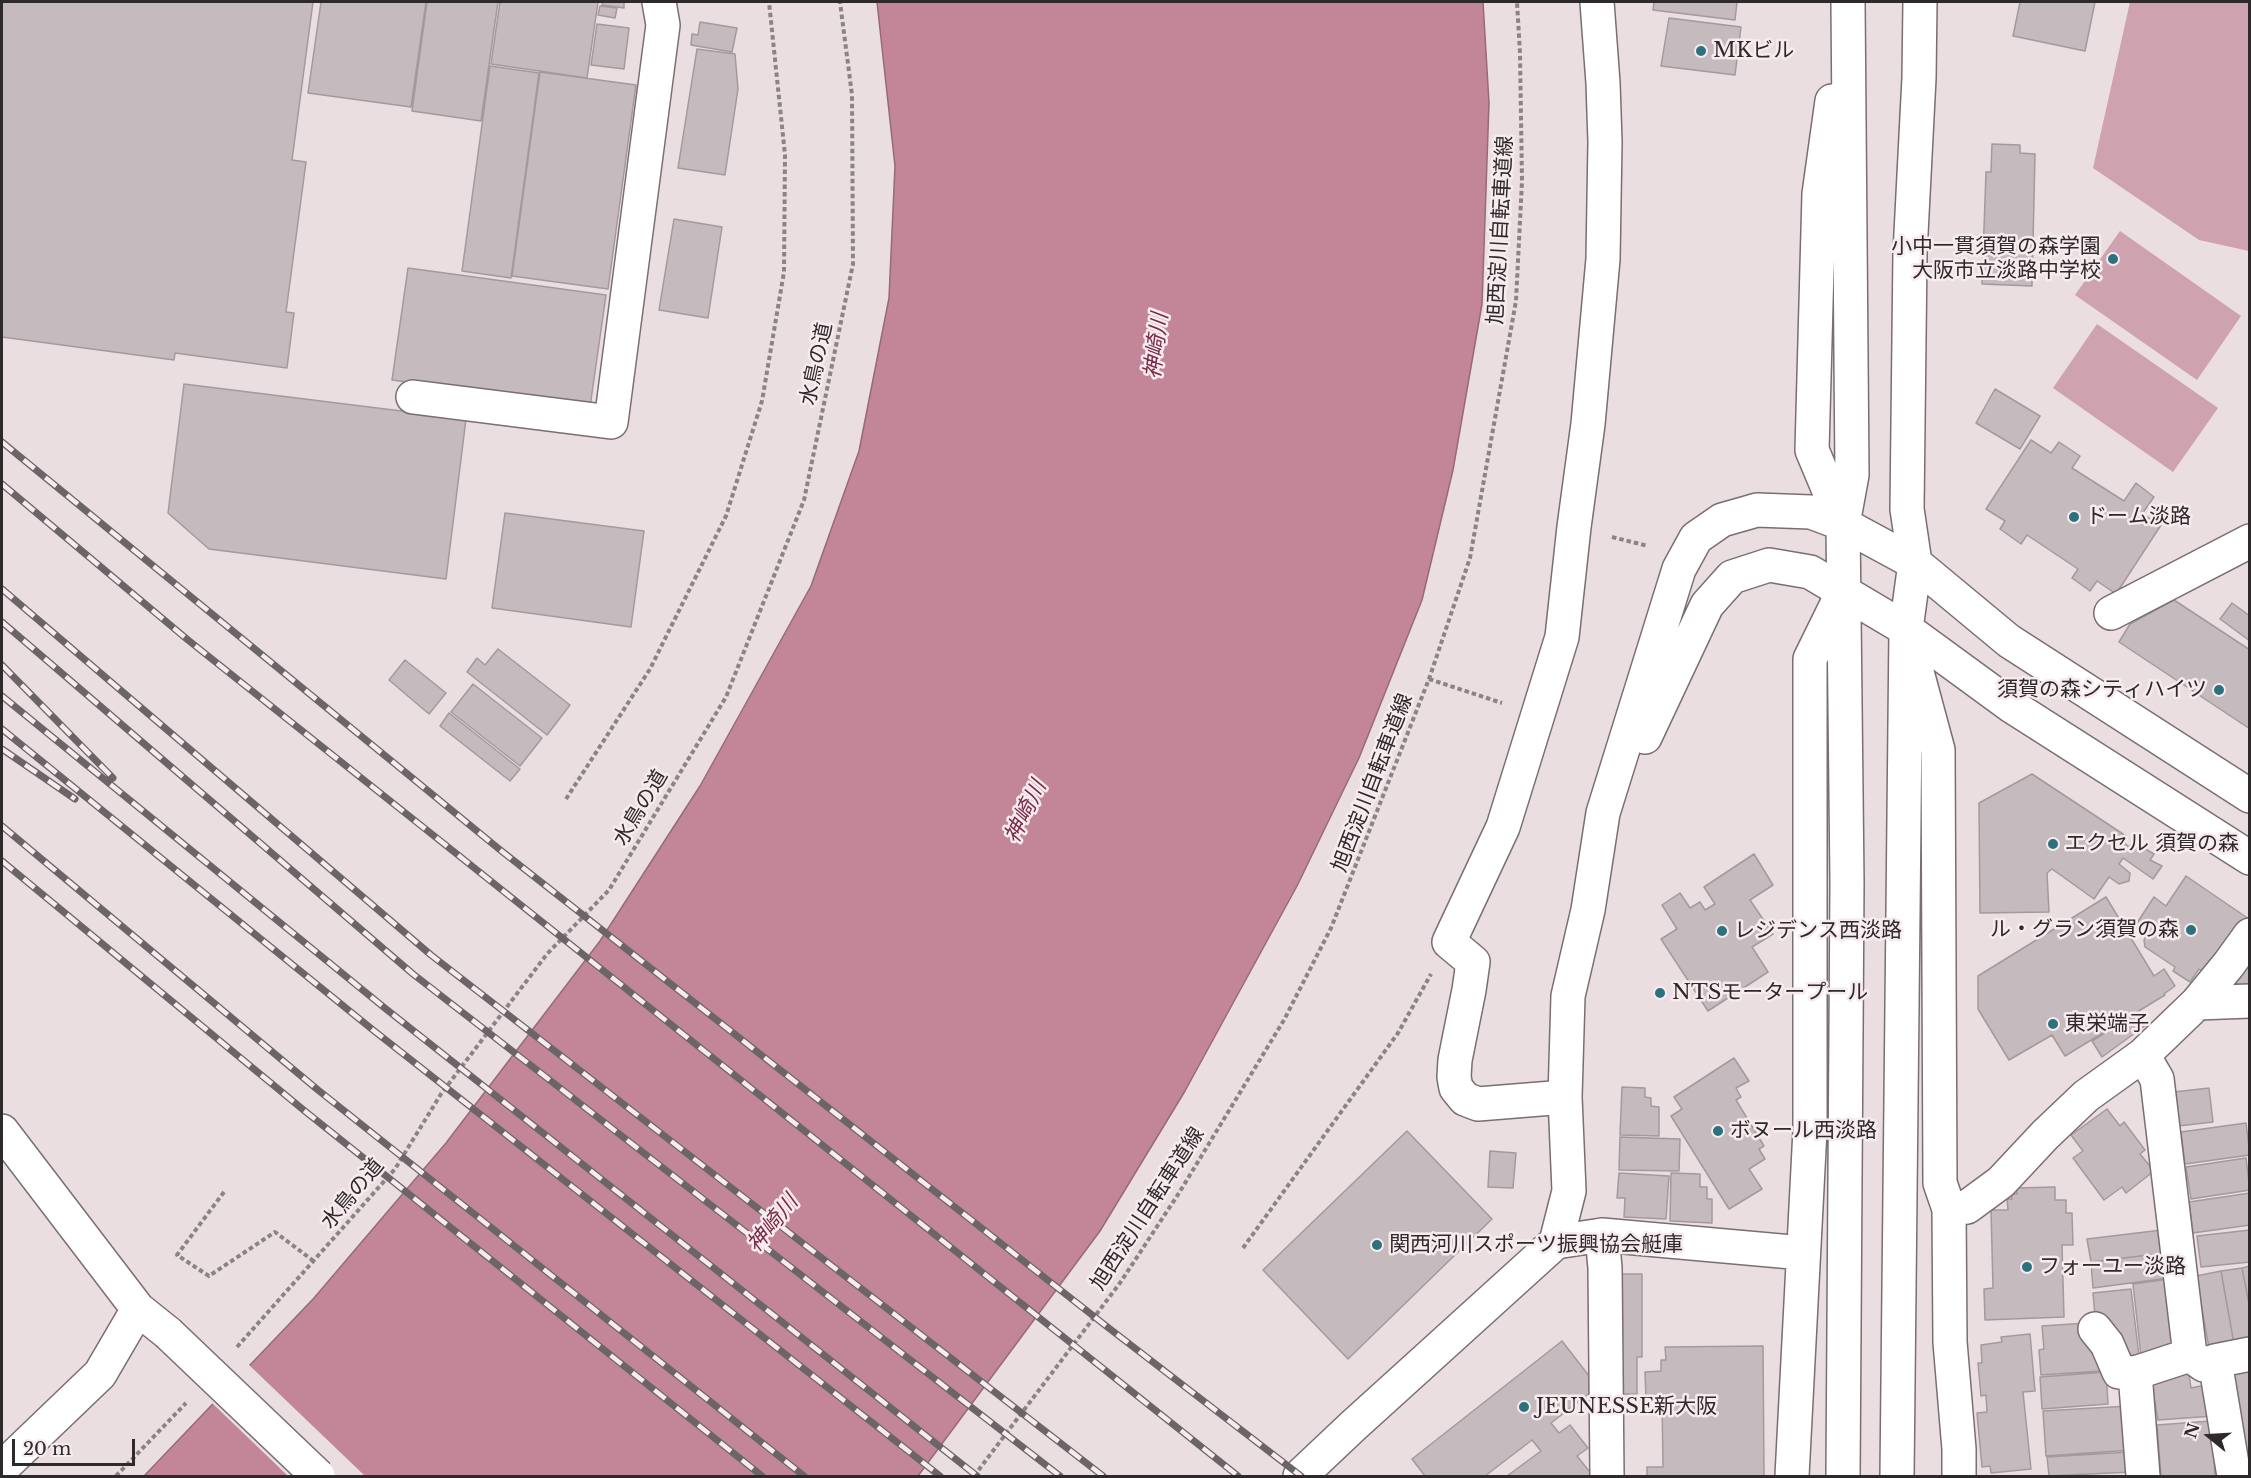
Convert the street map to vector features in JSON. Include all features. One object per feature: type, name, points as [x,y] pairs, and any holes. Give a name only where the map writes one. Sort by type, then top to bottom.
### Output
[{"type":"street","points":[[413,397],[611,422],[663,25],[659,2]]},
{"type":"street","points":[[1565,1097],[1478,1104],[1464,1099],[1456,1088],[1455,1060],[1473,962],[1449,942],[1503,827],[1562,637],[1588,424],[1604,259],[1604,94],[1597,2]]},
{"type":"street","points":[[1843,1476],[1847,882],[1843,524],[1812,450],[1819,194],[1847,2]]},
{"type":"street","points":[[1897,1476],[1906,629],[1915,563],[1907,509],[1910,253],[1919,78],[1920,2]]},
{"type":"street","points":[[1300,1476],[1556,1242],[1569,1191],[1565,1097],[1568,996],[1588,910],[1603,813],[1679,569],[1696,538],[1722,520],[1757,510],[1811,512],[1843,524],[1915,563],[2009,642],[2250,796]]},
{"type":"street","points":[[2111,613],[2250,542]]},
{"type":"street","points":[[1588,910],[1646,734],[1707,605],[1732,577],[1769,565],[1810,572],[1844,591],[1906,629],[2010,705],[2250,858]]},
{"type":"street","points":[[1792,1476],[1810,1130],[1810,659],[1844,591]]},
{"type":"street","points":[[1906,629],[1938,750],[1940,1183],[1949,1209],[1950,1342],[1959,1449],[1959,1476]]},
{"type":"street","points":[[1949,1209],[1967,1207],[2001,1182],[2086,1096],[2143,1055],[2197,1003],[2250,934]]},
{"type":"street","points":[[2197,1003],[2250,1001]]},
{"type":"street","points":[[2143,1055],[2157,1079],[2202,1358],[2234,1476]]},
{"type":"street","points":[[2,1131],[138,1309],[168,1333],[318,1476]]},
{"type":"street","points":[[1556,1242],[1602,1235],[1803,1253]]},
{"type":"street","points":[[1602,1235],[1605,1268],[1607,1476]]},
{"type":"street","points":[[2,1468],[100,1374],[138,1309]]},
{"type":"street","points":[[2095,1329],[2107,1344],[2119,1372],[2135,1372],[2202,1358],[2250,1354]]},
{"type":"street","points":[[2135,1372],[2143,1476]]},
{"type":"path","points":[[566,799],[650,669],[726,516],[762,401],[784,272],[785,155],[769,2]]},
{"type":"path","name":"水鳥の道","points":[[230,1355],[315,1262],[395,1169],[441,1094],[547,954],[609,890],[726,697],[804,500],[853,264],[852,95],[840,2]]},
{"type":"path","name":"旭西淀川自転車道線","points":[[974,1476],[1120,1283],[1179,1193],[1284,1020],[1331,928],[1429,679],[1470,558],[1516,301],[1522,181],[1520,53],[1516,2]]},
{"type":"path","points":[[1611,536],[1640,544]]},
{"type":"path","points":[[1429,679],[1503,703]]},
{"type":"path","points":[[1243,1248],[1398,1033],[1449,942]]},
{"type":"path","points":[[224,1192],[177,1255],[209,1276],[275,1232],[315,1262]]},
{"type":"path","points":[[116,1476],[191,1398]]},
{"type":"shaded area","points":[[2130,2],[2249,2],[2249,251],[2199,240],[2093,168]]},
{"type":"shaded area","points":[[2120,231],[2241,316],[2197,380],[2075,295]]},
{"type":"shaded area","points":[[2097,324],[2218,408],[2173,472],[2053,388]]},
{"type":"water","name":"神崎川","points":[[877,2],[1483,2],[1489,103],[1482,304],[1453,470],[1422,600],[1359,758],[1297,886],[1185,1091],[1100,1231],[918,1476],[144,1476],[314,1298],[446,1143],[600,941],[700,786],[811,586],[859,451],[889,298],[895,166]]},
{"type":"pier","points":[[248,1364],[365,1476],[288,1476],[211,1402]]},
{"type":"building","points":[[2,2],[313,2],[292,160],[306,162],[286,312],[294,313],[287,368],[175,353],[174,360],[2,337]]},
{"type":"building","points":[[321,2],[426,2],[411,107],[308,93]]},
{"type":"building","points":[[427,2],[498,2],[481,121],[412,111]]},
{"type":"building","points":[[500,2],[598,2],[587,78],[491,64]]},
{"type":"building","points":[[603,2],[624,2],[624,8],[602,5]]},
{"type":"building","points":[[1654,2],[1737,2],[1735,20],[1653,10]]},
{"type":"building","points":[[2020,2],[2095,2],[2085,51],[2013,36]]},
{"type":"building","points":[[600,6],[617,8],[615,18],[598,15]]},
{"type":"building","name":"MKビル","points":[[1669,18],[1741,27],[1735,75],[1661,66]]},
{"type":"building","points":[[700,22],[737,28],[732,52],[691,45],[692,34],[698,35]]},
{"type":"building","points":[[597,24],[629,28],[624,69],[591,65]]},
{"type":"building","points":[[697,49],[735,54],[738,89],[725,175],[678,168]]},
{"type":"building","points":[[490,66],[539,73],[511,278],[462,271]]},
{"type":"building","points":[[540,72],[636,85],[608,289],[512,276]]},
{"type":"building","points":[[1992,144],[2020,145],[2020,153],[2035,154],[2032,286],[1982,284],[1986,172],[1991,172]]},
{"type":"building","points":[[674,219],[722,227],[708,318],[659,310]]},
{"type":"building","points":[[408,268],[606,295],[590,407],[392,380]]},
{"type":"building","points":[[184,384],[466,419],[446,579],[209,549],[168,513]]},
{"type":"building","points":[[1995,389],[2040,416],[2020,449],[1976,423]]},
{"type":"building","name":"ドーム淡路","points":[[2031,440],[2051,453],[2059,442],[2080,456],[2072,468],[2124,501],[2136,483],[2154,497],[2142,514],[2161,525],[2116,594],[2097,581],[2090,591],[2072,578],[2078,569],[2027,535],[2021,544],[2000,529],[2005,521],[1986,509]]},
{"type":"building","points":[[505,513],[644,531],[631,627],[492,608]]},
{"type":"building","name":"須賀の森シティハイツ","points":[[2174,600],[2250,650],[2250,729],[2119,642],[2130,624]]},
{"type":"building","points":[[2232,603],[2250,616],[2250,641],[2220,619]]},
{"type":"building","points":[[498,649],[570,705],[547,735],[467,672],[477,658],[485,665]]},
{"type":"building","points":[[405,660],[446,693],[429,714],[389,680]]},
{"type":"building","points":[[473,684],[542,738],[520,766],[451,712]]},
{"type":"building","points":[[449,713],[520,769],[510,781],[440,726]]},
{"type":"building","name":"エクセル 須賀の森","points":[[2032,774],[2126,836],[2122,841],[2129,847],[2133,842],[2154,854],[2150,860],[2162,866],[2153,879],[2123,858],[2119,864],[2130,873],[2129,881],[2119,884],[2109,877],[2094,899],[2052,869],[2047,873],[2049,912],[1980,913],[1979,803]]},
{"type":"building","name":"レジデンス西淡路","points":[[1754,854],[1773,885],[1750,900],[1773,934],[1752,947],[1768,972],[1708,1011],[1661,939],[1677,929],[1662,905],[1680,893],[1690,908],[1700,902],[1705,910],[1715,904],[1704,887]]},
{"type":"building","name":"ル・グラン須賀の森","points":[[2186,876],[2249,919],[2231,946],[2202,971],[2199,969],[2190,982],[2173,971],[2175,967],[2145,947],[2144,940],[2147,934],[2135,926],[2154,897],[2166,906]]},
{"type":"building","points":[[2106,897],[2154,976],[2164,969],[2175,986],[2165,995],[2065,1056],[2052,1035],[2009,1060],[1978,1009],[1978,976]]},
{"type":"building","points":[[2250,958],[2250,986],[2232,983]]},
{"type":"building","points":[[2138,1012],[2146,1025],[2102,1057],[2092,1041]]},
{"type":"building","name":"ボヌール西淡路","points":[[1734,1058],[1749,1081],[1736,1088],[1741,1097],[1736,1100],[1764,1146],[1759,1149],[1765,1159],[1749,1169],[1762,1189],[1729,1209],[1671,1116],[1682,1109],[1674,1097]]},
{"type":"building","points":[[1622,1087],[1645,1088],[1645,1097],[1651,1098],[1651,1106],[1659,1107],[1659,1136],[1620,1135]]},
{"type":"building","points":[[2209,1088],[2213,1122],[2178,1126],[2174,1092]]},
{"type":"building","points":[[2107,1109],[2120,1126],[2124,1122],[2145,1150],[2140,1154],[2154,1171],[2126,1193],[2122,1187],[2104,1200],[2073,1158],[2083,1151],[2071,1135]]},
{"type":"building","points":[[2246,1123],[2250,1155],[2185,1164],[2181,1132]]},
{"type":"building","name":"関西河川スポーツ振興協会艇庫","points":[[1407,1131],[1492,1219],[1348,1359],[1263,1270]]},
{"type":"building","points":[[1620,1137],[1680,1139],[1679,1171],[1619,1170]]},
{"type":"building","points":[[1490,1151],[1516,1153],[1513,1188],[1488,1187]]},
{"type":"building","points":[[2246,1158],[2250,1190],[2191,1199],[2186,1167]]},
{"type":"building","points":[[1619,1173],[1669,1176],[1666,1219],[1624,1217],[1625,1198],[1617,1198]]},
{"type":"building","points":[[1671,1173],[1700,1174],[1700,1187],[1707,1187],[1707,1199],[1712,1199],[1712,1223],[1670,1221]]},
{"type":"building","name":"フォーユー淡路","points":[[2055,1187],[2055,1200],[2066,1200],[2066,1213],[2072,1213],[2073,1245],[2062,1245],[2064,1317],[1985,1320],[1984,1289],[1993,1288],[1991,1210],[2008,1210],[2007,1199],[2012,1199],[2011,1194],[2017,1194],[2016,1188]]},
{"type":"building","points":[[2250,1193],[2250,1225],[2193,1233],[2189,1202]]},
{"type":"building","points":[[2162,1230],[2165,1253],[2091,1262],[2087,1239]]},
{"type":"building","points":[[2250,1230],[2250,1262],[2201,1267],[2197,1236]]},
{"type":"building","points":[[2165,1253],[2168,1278],[2093,1288],[2091,1262]]},
{"type":"building","points":[[2250,1266],[2250,1309],[2242,1268]]},
{"type":"building","points":[[2242,1268],[2250,1309],[2250,1341],[2234,1344],[2221,1271]]},
{"type":"building","points":[[2221,1271],[2234,1344],[2209,1348],[2196,1276]]},
{"type":"building","points":[[1613,1274],[1642,1274],[1642,1357],[1637,1357],[1637,1394],[1614,1394]]},
{"type":"building","points":[[2169,1279],[2177,1346],[2141,1356],[2133,1284]]},
{"type":"building","points":[[2131,1289],[2139,1356],[2117,1358],[2096,1327],[2093,1293]]},
{"type":"building","points":[[2087,1323],[2102,1371],[2041,1375],[2039,1350],[2044,1349],[2042,1326]]},
{"type":"building","points":[[2030,1334],[2035,1391],[2023,1392],[2031,1469],[1991,1473],[1990,1466],[1982,1467],[1977,1413],[1987,1412],[1986,1395],[1981,1396],[1978,1363],[1982,1363],[1981,1345],[2002,1342],[2001,1337]]},
{"type":"building","name":"JEUNESSE新大阪","points":[[1562,1341],[1593,1381],[1591,1392],[1551,1423],[1559,1433],[1570,1425],[1588,1448],[1577,1456],[1593,1476],[1507,1476],[1541,1451],[1532,1440],[1485,1476],[1425,1476],[1412,1459]]},
{"type":"building","points":[[1763,1346],[1764,1476],[1647,1476],[1647,1467],[1663,1467],[1662,1398],[1646,1399],[1645,1372],[1661,1371],[1661,1360],[1666,1360],[1665,1347]]},
{"type":"building","points":[[2250,1365],[2250,1475],[2232,1373]]},
{"type":"building","points":[[2188,1368],[2191,1388],[2210,1384],[2214,1416],[2158,1420],[2152,1386],[2163,1372]]},
{"type":"building","points":[[2106,1372],[2108,1404],[2042,1409],[2040,1377]]},
{"type":"building","points":[[2129,1406],[2131,1450],[2046,1456],[2043,1411]]},
{"type":"building","points":[[2211,1421],[2215,1476],[2161,1476],[2157,1425]]},
{"type":"building","points":[[2129,1452],[2131,1472],[2049,1476],[2047,1457]]},
{"type":"railway","points":[[2,442],[499,849],[1110,1329],[1301,1476]]},
{"type":"railway","points":[[2,484],[188,640],[1238,1476]]},
{"type":"railway","points":[[2,589],[431,955],[1103,1476]]},
{"type":"railway","points":[[2,622],[413,974],[1060,1476]]},
{"type":"railway","points":[[2,665],[113,778]]},
{"type":"railway","points":[[2,696],[386,1009],[977,1476]]},
{"type":"railway","points":[[2,729],[373,1030],[940,1476]]},
{"type":"railway","points":[[2,749],[75,799]]},
{"type":"railway","points":[[2,826],[318,1090],[804,1476]]},
{"type":"railway","points":[[2,861],[306,1112],[762,1476]]},
{"type":"place","name":"MKビル","points":[[1701,51]]},
{"type":"place","name":"小中一貫須賀の森学園 大阪市立淡路中学校","points":[[2113,259]]},
{"type":"place","name":"ドーム淡路","points":[[2074,517]]},
{"type":"place","name":"須賀の森シティハイツ","points":[[2219,690]]},
{"type":"place","name":"エクセル 須賀の森","points":[[2053,844]]},
{"type":"place","name":"ル・グラン須賀の森","points":[[2191,930]]},
{"type":"place","name":"レジデンス西淡路","points":[[1722,931]]},
{"type":"place","name":"NTSモータープール","points":[[1660,993]]},
{"type":"place","name":"東栄端子","points":[[2053,1024]]},
{"type":"place","name":"ボヌール西淡路","points":[[1718,1131]]},
{"type":"place","name":"関西河川スポーツ振興協会艇庫","points":[[1377,1245]]},
{"type":"place","name":"フォーユー淡路","points":[[2027,1267]]},
{"type":"place","name":"JEUNESSE新大阪","points":[[1524,1407]]}]
